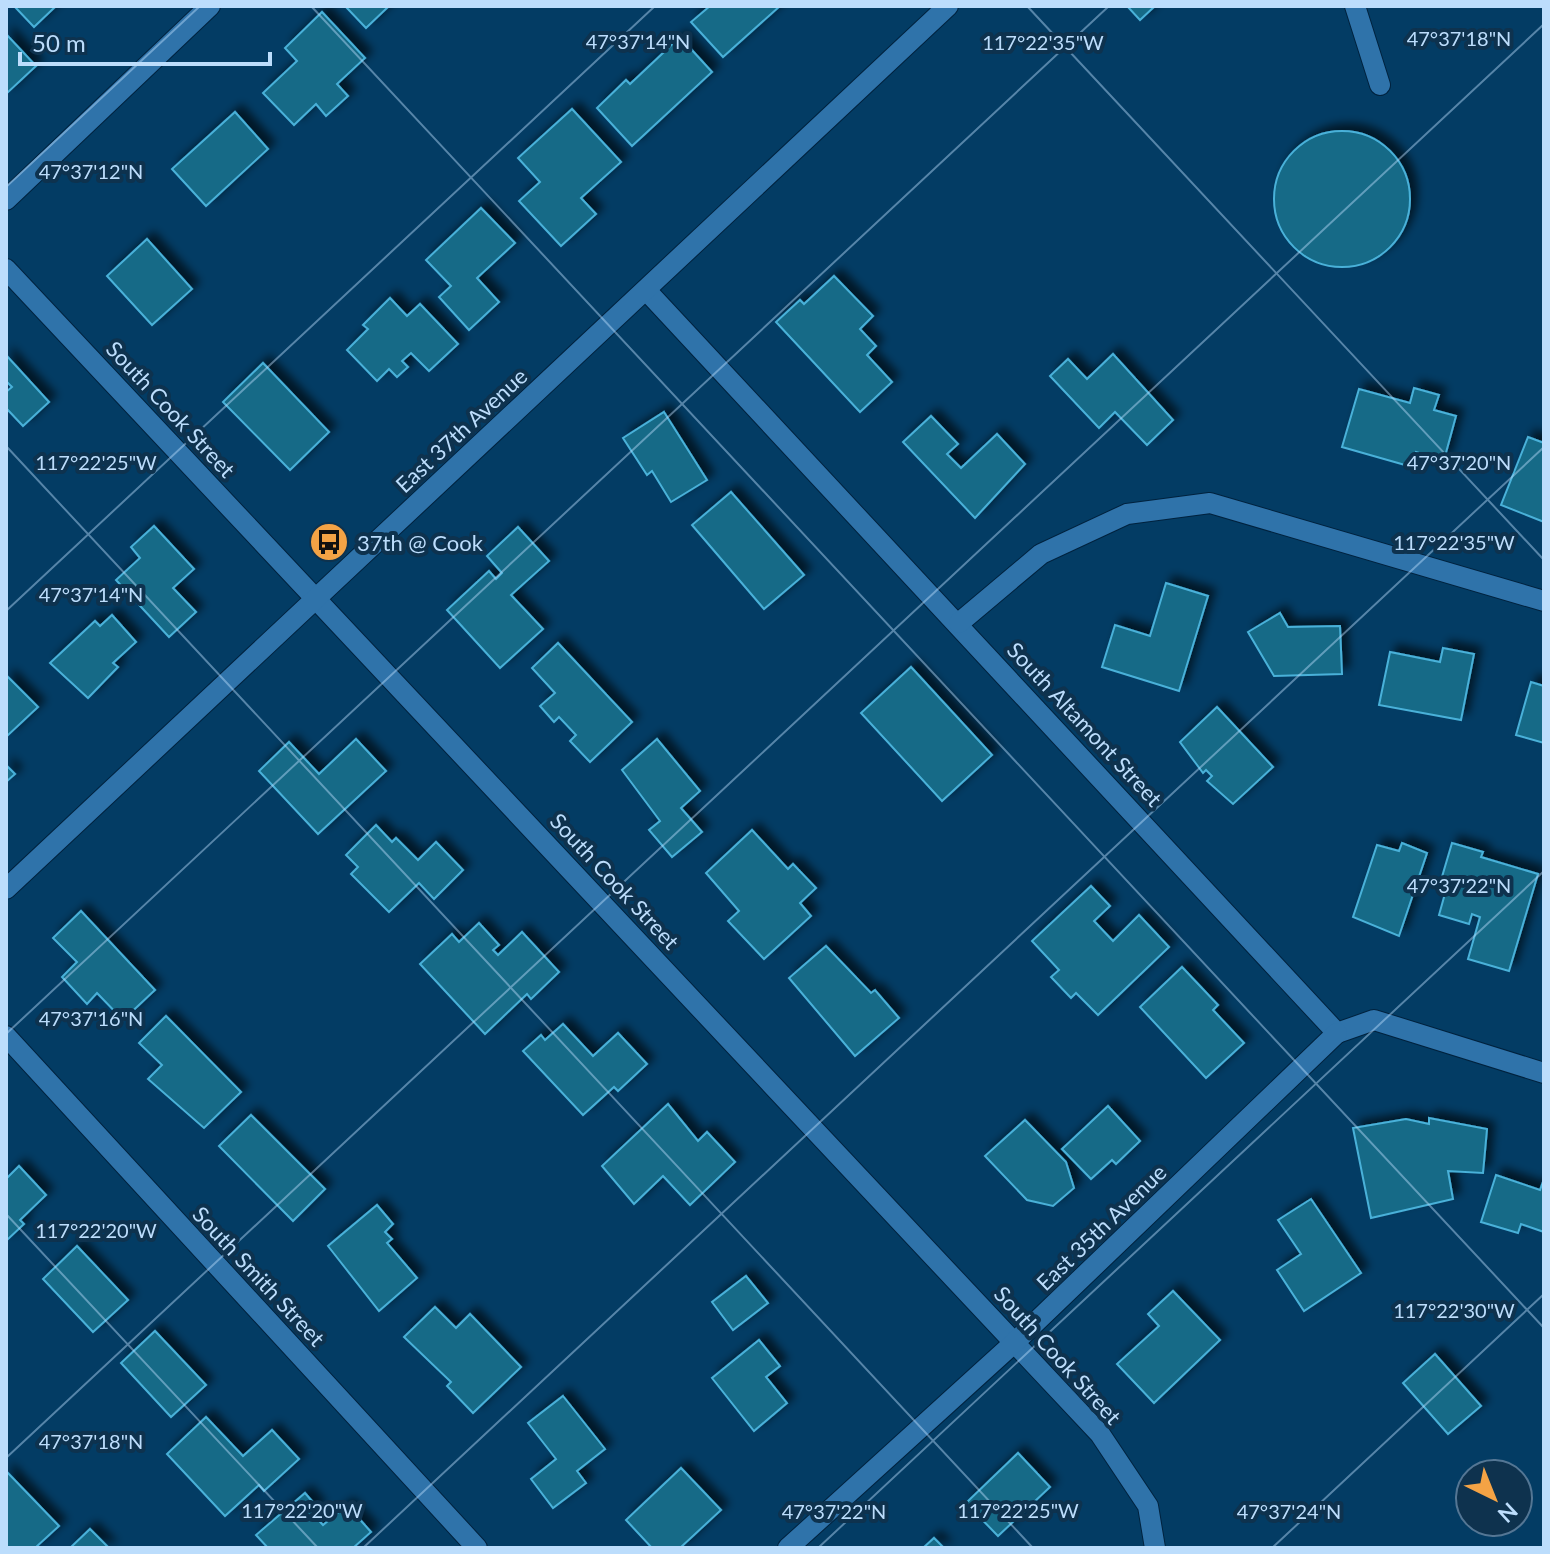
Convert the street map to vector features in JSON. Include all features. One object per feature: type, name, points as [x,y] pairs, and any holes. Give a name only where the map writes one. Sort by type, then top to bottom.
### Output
[{"type":"street","points":[[6,200],[210,6]]},
{"type":"street","name":"East 37th Avenue","points":[[6,889],[948,6]]},
{"type":"street","points":[[1355,6],[1380,85]]},
{"type":"street","name":"South Cook Street","points":[[6,269],[1100,1434],[1148,1506],[1155,1548]]},
{"type":"street","name":"South Altamont Street","points":[[646,290],[959,623],[1337,1033]]},
{"type":"street","points":[[959,623],[1041,554],[1127,514],[1210,503],[1544,601]]},
{"type":"street","points":[[1337,1033],[1374,1020],[1544,1073]]},
{"type":"street","name":"East 35th Avenue","points":[[788,1548],[1015,1342],[1337,1033]]},
{"type":"street","name":"South Smith Street","points":[[6,1036],[477,1548]]},
{"type":"building","points":[[14,6],[56,6],[34,27]]},
{"type":"building","points":[[345,6],[389,6],[366,28]]},
{"type":"building","points":[[710,6],[780,6],[723,57],[691,22]]},
{"type":"building","points":[[1127,6],[1155,6],[1140,20]]},
{"type":"building","points":[[322,12],[365,58],[337,84],[348,96],[326,116],[316,104],[294,125],[263,93],[297,61],[285,48]]},
{"type":"building","points":[[6,34],[36,66],[6,94]]},
{"type":"building","points":[[680,37],[712,72],[632,146],[597,108],[626,80],[630,84]]},
{"type":"building","points":[[572,109],[621,162],[581,198],[596,214],[561,246],[519,201],[540,182],[518,158]]},
{"type":"building","points":[[235,112],[268,149],[206,206],[172,169]]},
{"type":"building","points":[[1342,131],[1368,136],[1390,151],[1405,173],[1410,199],[1405,225],[1390,247],[1368,262],[1342,267],[1316,262],[1294,247],[1279,225],[1274,199],[1279,173],[1294,151],[1316,136]]},
{"type":"building","points":[[481,208],[515,243],[477,278],[499,302],[469,330],[439,297],[451,286],[426,260]]},
{"type":"building","points":[[147,239],[192,289],[152,325],[107,276]]},
{"type":"building","points":[[834,276],[873,316],[860,329],[876,346],[867,355],[892,382],[860,412],[776,322],[800,300],[804,304]]},
{"type":"building","points":[[390,298],[407,316],[420,304],[458,344],[429,371],[411,353],[402,361],[408,367],[397,377],[389,369],[377,381],[347,350],[368,329],[363,325]]},
{"type":"building","points":[[1113,354],[1173,420],[1147,445],[1115,412],[1099,428],[1050,376],[1068,359],[1087,379]]},
{"type":"building","points":[[6,355],[49,402],[23,426],[6,408],[6,392],[12,387],[6,381]]},
{"type":"building","points":[[263,363],[329,432],[290,470],[223,402]]},
{"type":"building","points":[[1414,388],[1439,395],[1434,410],[1456,416],[1444,460],[1416,452],[1412,467],[1342,447],[1359,389],[1410,403]]},
{"type":"building","points":[[664,412],[707,480],[671,502],[652,471],[647,475],[623,438]]},
{"type":"building","points":[[931,416],[958,444],[947,454],[961,468],[997,434],[1025,464],[975,518],[903,442]]},
{"type":"building","points":[[1528,437],[1544,443],[1544,522],[1501,505]]},
{"type":"building","points":[[731,492],[804,575],[764,609],[692,525]]},
{"type":"building","points":[[154,526],[194,569],[173,588],[196,612],[169,637],[116,580],[140,558],[131,547]]},
{"type":"building","points":[[518,527],[549,561],[511,595],[543,629],[500,668],[447,610],[489,571],[496,579],[502,573],[487,556]]},
{"type":"building","points":[[1166,583],[1208,596],[1179,691],[1102,667],[1115,625],[1150,636]]},
{"type":"building","points":[[1280,613],[1288,627],[1340,626],[1342,674],[1274,676],[1248,632]]},
{"type":"building","points":[[112,615],[136,642],[113,663],[118,667],[88,698],[50,663],[95,621],[100,626]]},
{"type":"building","points":[[558,643],[632,722],[590,762],[570,741],[576,735],[559,717],[554,722],[540,706],[555,693],[532,668]]},
{"type":"building","points":[[1443,648],[1474,654],[1461,720],[1379,705],[1390,652],[1440,662]]},
{"type":"building","points":[[911,667],[992,755],[942,801],[861,713]]},
{"type":"building","points":[[8,677],[38,707],[6,737],[6,679]]},
{"type":"building","points":[[1531,682],[1544,686],[1544,743],[1516,735]]},
{"type":"building","points":[[1217,707],[1273,767],[1233,804],[1207,781],[1212,776],[1206,770],[1203,773],[1180,742]]},
{"type":"building","points":[[356,739],[386,771],[318,834],[259,771],[289,742],[319,774]]},
{"type":"building","points":[[657,739],[700,791],[681,808],[702,832],[672,857],[649,830],[660,821],[622,770]]},
{"type":"building","points":[[6,765],[15,774],[6,782]]},
{"type":"building","points":[[376,825],[392,842],[396,838],[418,860],[436,842],[463,870],[434,899],[419,883],[389,912],[351,874],[358,867],[346,855]]},
{"type":"building","points":[[752,830],[788,869],[793,864],[816,888],[800,903],[811,916],[764,959],[728,921],[739,911],[706,873]]},
{"type":"building","points":[[1402,843],[1427,853],[1399,936],[1353,917],[1377,845],[1399,851]]},
{"type":"building","points":[[1452,843],[1483,852],[1481,857],[1538,874],[1509,971],[1468,959],[1480,917],[1472,914],[1469,924],[1439,915],[1446,890],[1439,887]]},
{"type":"building","points":[[1091,886],[1110,906],[1094,921],[1113,941],[1139,915],[1169,947],[1098,1015],[1076,993],[1071,998],[1051,977],[1059,970],[1032,941]]},
{"type":"building","points":[[81,911],[155,990],[123,1020],[97,993],[87,1004],[62,977],[77,962],[53,938]]},
{"type":"building","points":[[479,923],[499,945],[493,950],[498,955],[522,932],[559,972],[531,999],[527,994],[485,1034],[420,964],[452,934],[459,942]]},
{"type":"building","points":[[826,946],[871,993],[875,990],[899,1018],[855,1056],[789,978]]},
{"type":"building","points":[[1182,967],[1218,1005],[1213,1010],[1244,1043],[1206,1078],[1140,1007]]},
{"type":"building","points":[[166,1016],[241,1092],[204,1128],[148,1079],[162,1065],[139,1043]]},
{"type":"building","points":[[563,1024],[593,1056],[618,1033],[647,1064],[618,1091],[614,1087],[583,1115],[523,1051],[541,1035],[545,1040]]},
{"type":"building","points":[[668,1104],[698,1141],[707,1132],[735,1162],[690,1205],[663,1176],[634,1204],[602,1166]]},
{"type":"building","points":[[1108,1106],[1140,1141],[1116,1164],[1112,1160],[1091,1179],[1062,1149]]},
{"type":"building","points":[[251,1115],[325,1189],[293,1221],[219,1146]]},
{"type":"building","points":[[1429,1118],[1487,1129],[1483,1173],[1448,1171],[1453,1199],[1371,1218],[1353,1128],[1406,1119],[1429,1124]]},
{"type":"building","points":[[1025,1120],[1066,1162],[1074,1188],[1053,1206],[1027,1200],[985,1156]]},
{"type":"building","points":[[19,1166],[46,1195],[20,1220],[24,1224],[6,1241],[6,1179]]},
{"type":"building","points":[[1496,1175],[1540,1190],[1544,1179],[1544,1232],[1521,1224],[1518,1233],[1481,1222]]},
{"type":"building","points":[[1311,1199],[1361,1273],[1304,1311],[1277,1270],[1301,1254],[1278,1220]]},
{"type":"building","points":[[377,1205],[393,1224],[385,1232],[392,1239],[387,1243],[417,1278],[379,1311],[328,1246]]},
{"type":"building","points":[[77,1246],[128,1300],[93,1332],[43,1279]]},
{"type":"building","points":[[746,1276],[768,1303],[733,1330],[712,1302]]},
{"type":"building","points":[[1173,1291],[1220,1340],[1154,1403],[1117,1364],[1159,1326],[1148,1314]]},
{"type":"building","points":[[435,1307],[456,1328],[470,1314],[521,1367],[473,1413],[447,1386],[451,1382],[404,1337]]},
{"type":"building","points":[[155,1331],[206,1385],[171,1417],[121,1363]]},
{"type":"building","points":[[759,1340],[780,1366],[766,1377],[787,1403],[754,1431],[712,1378]]},
{"type":"building","points":[[1435,1354],[1481,1406],[1448,1434],[1403,1383]]},
{"type":"building","points":[[563,1396],[605,1449],[577,1471],[586,1483],[553,1508],[531,1479],[556,1459],[528,1423]]},
{"type":"building","points":[[206,1417],[243,1456],[272,1430],[299,1459],[264,1491],[259,1485],[225,1516],[167,1454]]},
{"type":"building","points":[[1018,1453],[1050,1487],[998,1536],[966,1503]]},
{"type":"building","points":[[681,1468],[721,1510],[680,1548],[652,1548],[626,1520]]},
{"type":"building","points":[[6,1471],[59,1526],[35,1548],[6,1548]]},
{"type":"building","points":[[305,1493],[318,1508],[312,1513],[323,1525],[347,1505],[371,1532],[353,1548],[268,1548],[256,1535]]},
{"type":"building","points":[[90,1529],[109,1548],[70,1548]]},
{"type":"building","points":[[934,1538],[944,1548],[923,1548]]},
{"type":"place","name":"37th @ Cook","points":[[329,542]]}]
